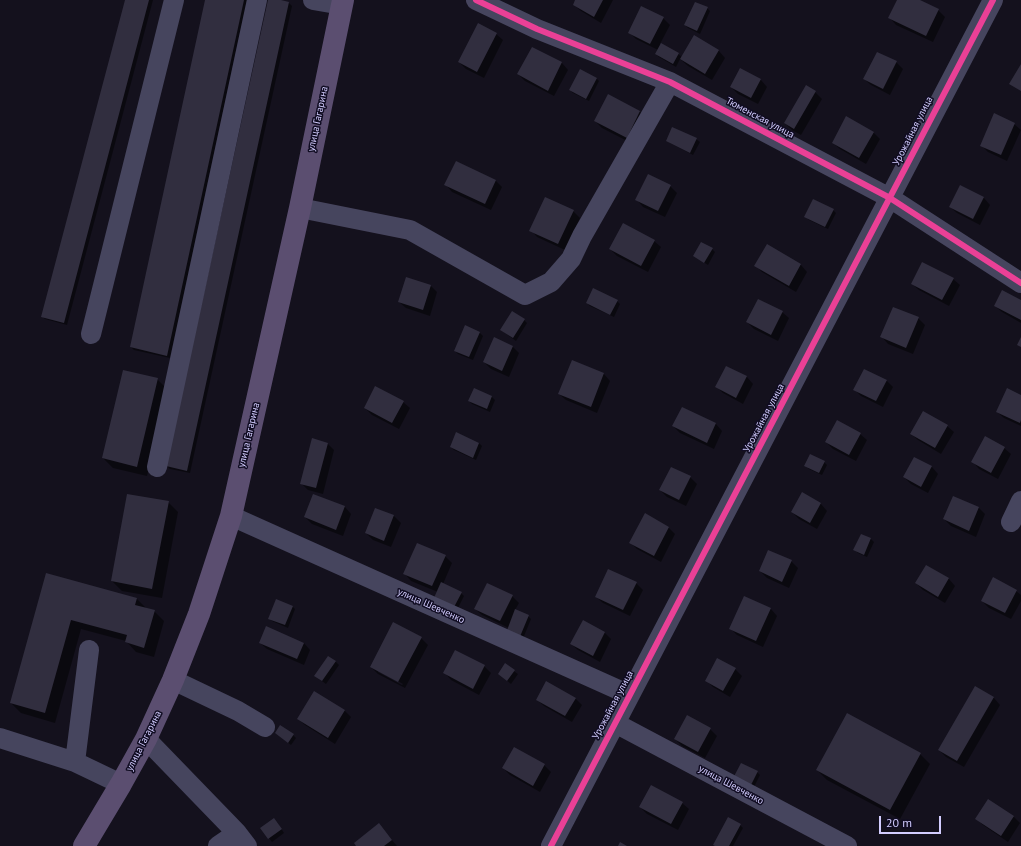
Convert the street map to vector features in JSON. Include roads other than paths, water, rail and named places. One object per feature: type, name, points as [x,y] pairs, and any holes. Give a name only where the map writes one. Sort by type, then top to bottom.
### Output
[{"type":"main road","name":"улица Гагарина","points":[[84,846],[146,739],[199,614],[231,516],[300,208],[342,2]]},
{"type":"street","points":[[91,334],[174,0]]},
{"type":"street","points":[[157,467],[257,0]]},
{"type":"street","points":[[313,0],[342,2]]},
{"type":"street","name":"Тюменская улица","points":[[476,0],[537,29],[670,82],[890,198],[1021,283]]},
{"type":"street","name":"Урожайная улица","points":[[552,846],[993,0]]},
{"type":"street","points":[[300,208],[410,230],[525,295],[551,282],[571,259],[582,236],[670,82]]},
{"type":"street","points":[[1011,522],[1021,501]]},
{"type":"street","name":"улица Шевченко","points":[[231,516],[630,695]]},
{"type":"street","points":[[75,762],[89,650]]},
{"type":"street","points":[[172,680],[238,711],[265,727]]},
{"type":"street","name":"улица Шевченко","points":[[615,723],[840,844]]},
{"type":"street","points":[[0,738],[75,762],[121,784]]},
{"type":"street","points":[[146,739],[242,840],[218,846]]}]
